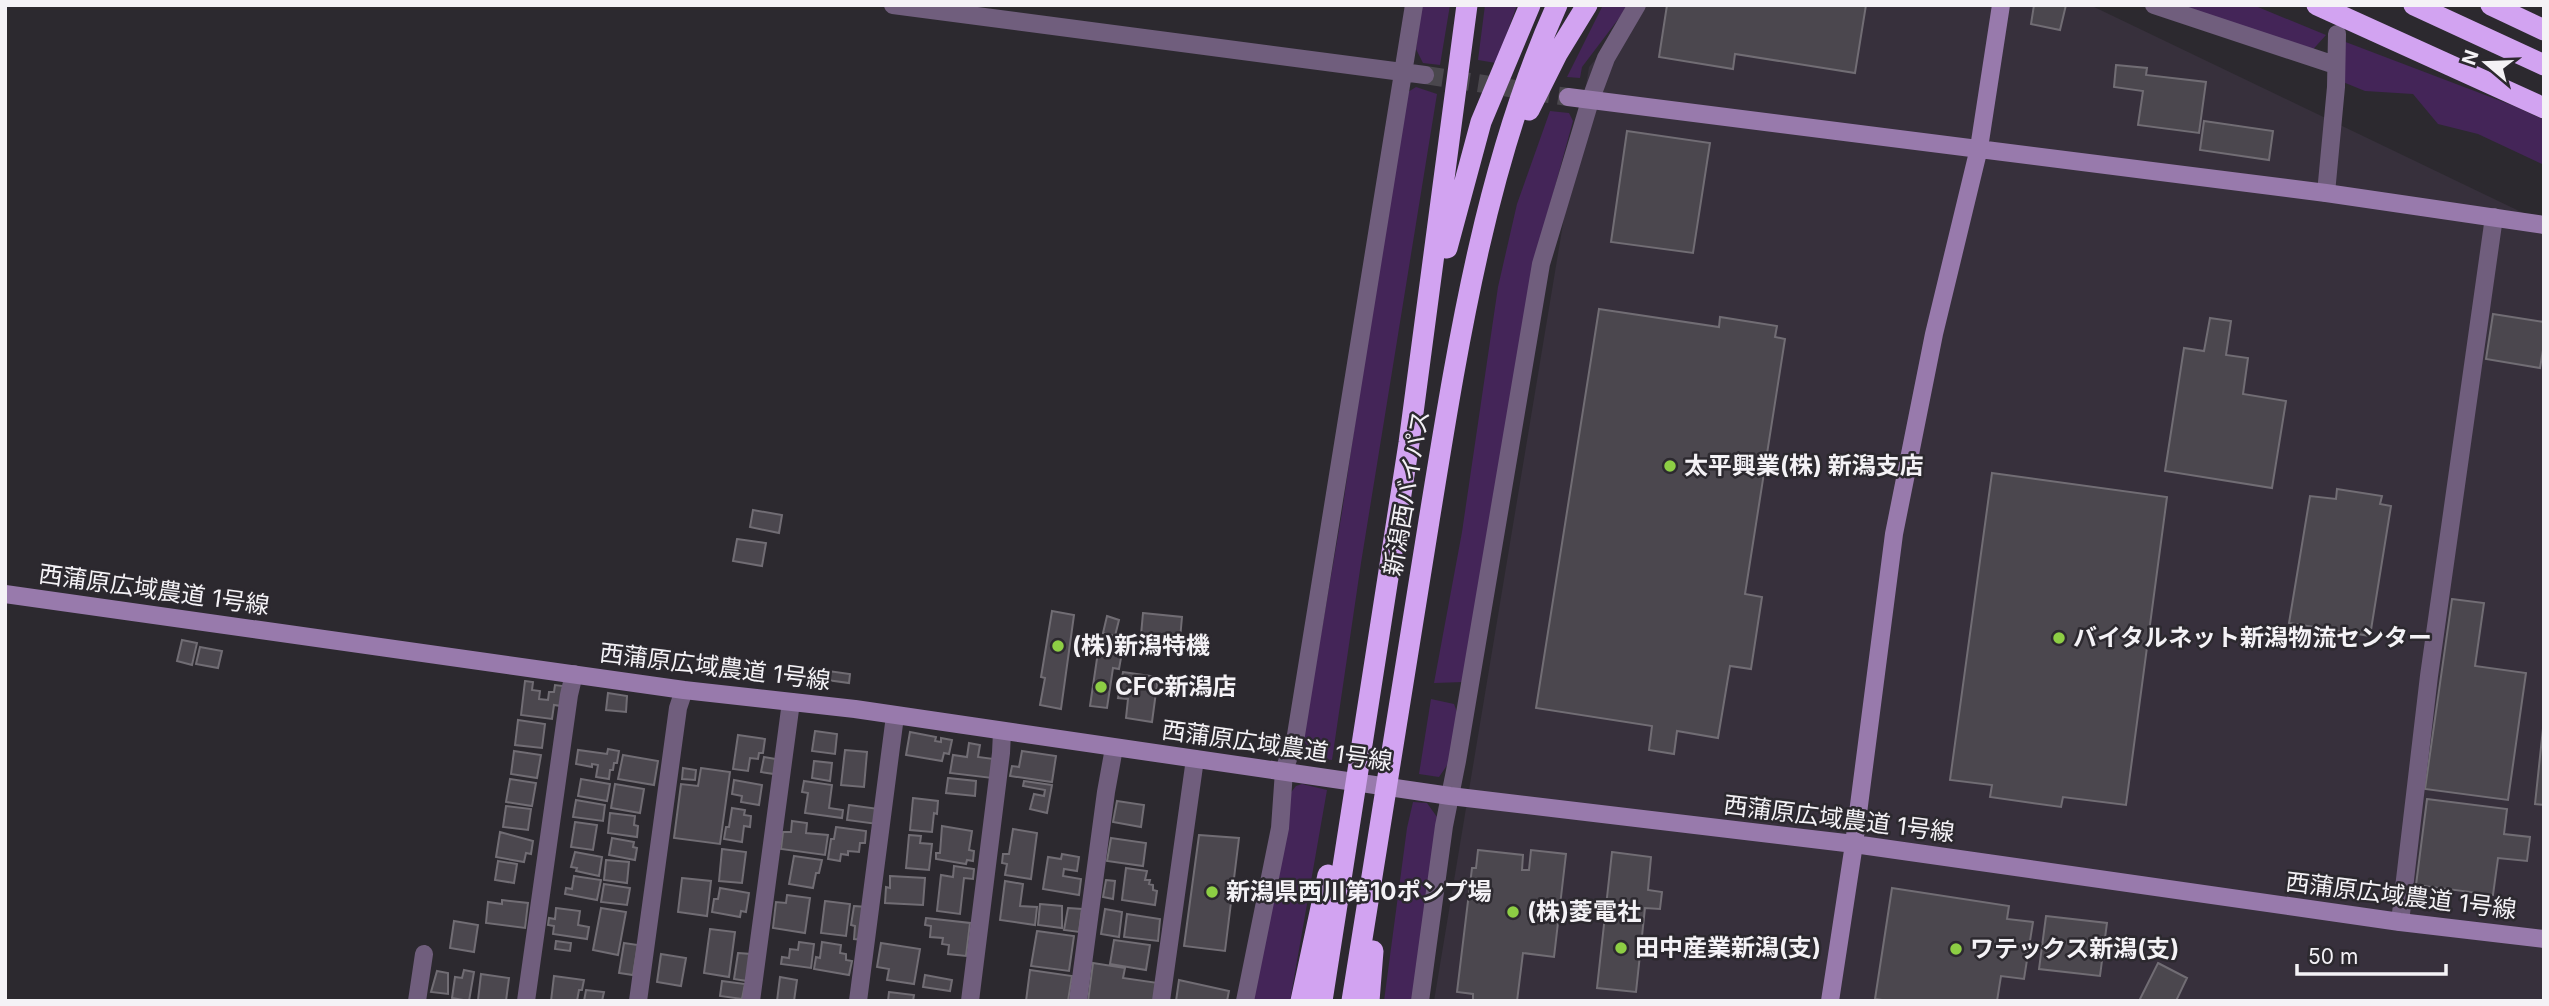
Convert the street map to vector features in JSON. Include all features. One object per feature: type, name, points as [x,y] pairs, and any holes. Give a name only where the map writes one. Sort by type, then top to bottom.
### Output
[{"type":"highway","name":"新潟西バイパス","points":[[1322,1001],[1409,443],[1467,5]]},
{"type":"highway","points":[[1409,443],[1440,276],[1464,178],[1481,122],[1530,5]]},
{"type":"highway","name":"新潟西バイパス","points":[[1352,1001],[1441,448],[1481,243],[1519,104],[1539,46],[1557,5]]},
{"type":"highway","points":[[1499,176],[1551,65],[1587,5]]},
{"type":"highway","points":[[2308,5],[2345,27],[2544,108]]},
{"type":"highway","points":[[2317,5],[2345,27]]},
{"type":"highway","points":[[2414,5],[2544,65]]},
{"type":"highway","points":[[2491,5],[2544,30]]},
{"type":"highway","points":[[1301,1001],[1378,644]]},
{"type":"highway","points":[[1369,1001],[1389,771]]},
{"type":"street","points":[[893,5],[954,10],[1425,75]]},
{"type":"street","points":[[1245,1001],[1280,828],[1284,771],[1296,735],[1414,5]]},
{"type":"street","points":[[1420,1001],[1450,796],[1541,264],[1590,101],[1606,58],[1637,5]]},
{"type":"street","points":[[1830,1001],[1854,845],[1894,534],[1934,334],[1979,148],[2001,5]]},
{"type":"street","points":[[2154,5],[2335,65]]},
{"type":"street","points":[[2326,192],[2336,87],[2335,65],[2345,27]]},
{"type":"street","points":[[1568,97],[2326,192],[2544,225]]},
{"type":"street","points":[[2400,922],[2430,676],[2494,217]]},
{"type":"street","name":"西蒲原広域農道 1号線","points":[[5,594],[684,690],[895,716],[1450,796],[1854,845],[2400,922],[2544,939]]},
{"type":"street","points":[[526,1001],[574,674]]},
{"type":"street","points":[[638,1001],[678,708],[684,690]]},
{"type":"street","points":[[751,1001],[791,702]]},
{"type":"street","points":[[858,1001],[895,716]]},
{"type":"street","points":[[970,1001],[1002,732]]},
{"type":"street","points":[[1078,1001],[1114,748]]},
{"type":"street","points":[[1161,1001],[1195,759]]},
{"type":"street","points":[[417,1001],[424,954]]},
{"type":"shaded area","points":[[1422,5],[1450,5],[1440,65],[1423,63],[1416,49]]},
{"type":"shaded area","points":[[1485,5],[1517,5],[1496,63],[1478,60]]},
{"type":"shaded area","points":[[1603,5],[1629,5],[1582,67],[1580,78],[1567,77]]},
{"type":"shaded area","points":[[1641,5],[2090,5],[2544,223],[2544,1001],[1434,1001],[1589,67]]},
{"type":"shaded area","points":[[2163,5],[2253,5],[2326,35],[2308,55]]},
{"type":"shaded area","points":[[2343,41],[2544,120],[2544,165],[2478,134],[2438,124],[2413,94],[2365,91],[2338,80]]},
{"type":"shaded area","points":[[1416,87],[1437,94],[1332,760],[1315,758],[1303,739],[1342,512],[1383,232],[1408,92]]},
{"type":"shaded area","points":[[1550,111],[1569,113],[1573,121],[1536,256],[1464,682],[1434,683],[1462,532],[1498,287],[1517,204]]},
{"type":"shaded area","points":[[1431,699],[1454,704],[1458,715],[1452,758],[1439,777],[1419,774]]},
{"type":"shaded area","points":[[1302,784],[1327,790],[1290,1001],[1252,1001],[1288,796],[1296,786]]},
{"type":"shaded area","points":[[1413,802],[1427,803],[1437,817],[1414,1001],[1384,1001],[1407,828]]},
{"type":"building","points":[[1667,5],[1866,5],[1855,73],[1735,54],[1733,69],[1659,57]]},
{"type":"building","points":[[2034,5],[2066,5],[2060,30],[2031,24]]},
{"type":"building","points":[[2116,65],[2147,68],[2146,75],[2206,82],[2199,133],[2138,125],[2143,91],[2114,87]]},
{"type":"building","points":[[2204,121],[2273,131],[2269,160],[2200,150]]},
{"type":"building","points":[[1627,131],[1710,143],[1693,253],[1611,242]]},
{"type":"building","name":"太平興業(株) 新潟支店","points":[[1599,309],[1719,327],[1720,317],[1777,326],[1775,337],[1785,339],[1745,594],[1762,597],[1751,669],[1730,666],[1718,738],[1677,731],[1674,754],[1649,750],[1652,726],[1536,708]]},
{"type":"building","points":[[2493,314],[2544,322],[2540,368],[2486,359]]},
{"type":"building","points":[[2210,318],[2231,321],[2226,355],[2248,358],[2243,394],[2286,401],[2272,488],[2165,471],[2184,348],[2204,351]]},
{"type":"building","name":"バイタルネット新潟物流センター","points":[[1992,473],[2167,497],[2126,805],[2063,797],[2061,807],[1990,797],[1992,785],[1950,780]]},
{"type":"building","points":[[2337,489],[2382,496],[2380,504],[2391,506],[2370,636],[2289,623],[2310,496],[2336,499]]},
{"type":"building","points":[[753,510],[782,515],[779,533],[750,527]]},
{"type":"building","points":[[737,539],[766,543],[762,566],[733,561]]},
{"type":"building","points":[[2452,599],[2484,603],[2475,666],[2526,673],[2508,800],[2425,789]]},
{"type":"building","name":"(株)新潟特機","points":[[1052,611],[1074,615],[1061,709],[1040,705],[1045,678],[1041,677]]},
{"type":"building","points":[[1143,613],[1182,617],[1180,639],[1141,635]]},
{"type":"building","points":[[1107,616],[1119,620],[1115,636],[1103,633]]},
{"type":"building","name":"CFC新潟店","points":[[1106,639],[1124,641],[1119,669],[1113,668],[1107,708],[1090,706],[1099,645],[1105,645]]},
{"type":"building","points":[[182,640],[197,643],[192,665],[177,661]]},
{"type":"building","points":[[200,647],[222,651],[218,668],[196,664]]},
{"type":"building","points":[[814,669],[850,674],[849,683],[812,678]]},
{"type":"building","points":[[1123,672],[1158,677],[1152,722],[1126,718],[1128,699],[1118,698]]},
{"type":"building","points":[[525,681],[533,682],[532,690],[540,691],[539,699],[548,700],[549,692],[554,692],[555,685],[563,686],[561,706],[554,705],[552,719],[521,715]]},
{"type":"building","points":[[608,693],[627,696],[626,712],[606,710]]},
{"type":"building","points":[[2544,719],[2544,805],[2535,804]]},
{"type":"building","points":[[518,720],[545,724],[542,748],[515,745]]},
{"type":"building","points":[[815,731],[837,734],[835,754],[812,751]]},
{"type":"building","points":[[910,732],[936,737],[935,741],[941,742],[941,738],[952,740],[949,754],[944,753],[942,761],[906,755]]},
{"type":"building","points":[[738,735],[765,739],[763,753],[759,753],[758,759],[750,758],[748,771],[733,769]]},
{"type":"building","points":[[969,743],[980,745],[978,757],[994,759],[992,778],[950,773],[953,755],[967,757]]},
{"type":"building","points":[[608,749],[619,751],[617,763],[614,763],[613,770],[610,770],[609,779],[596,777],[598,765],[592,764],[592,767],[576,764],[578,750],[607,754]]},
{"type":"building","points":[[845,750],[867,752],[864,787],[841,785]]},
{"type":"building","points":[[514,751],[541,755],[537,778],[511,774]]},
{"type":"building","points":[[1022,751],[1056,756],[1052,782],[1010,776],[1012,766],[1019,767]]},
{"type":"building","points":[[623,755],[658,761],[654,785],[618,779]]},
{"type":"building","points":[[764,757],[776,759],[774,774],[761,772]]},
{"type":"building","points":[[814,761],[832,763],[830,781],[812,778]]},
{"type":"building","points":[[683,768],[696,770],[695,780],[682,779]]},
{"type":"building","points":[[701,768],[730,772],[720,844],[674,838],[681,784],[698,786]]},
{"type":"building","points":[[948,778],[976,781],[975,796],[946,793]]},
{"type":"building","points":[[510,779],[536,783],[532,806],[506,802]]},
{"type":"building","points":[[581,779],[610,784],[607,801],[578,796]]},
{"type":"building","points":[[734,780],[762,785],[759,805],[741,802],[742,796],[732,794]]},
{"type":"building","points":[[804,781],[832,785],[829,808],[843,810],[842,818],[805,813],[808,793],[802,792]]},
{"type":"building","points":[[1024,781],[1052,785],[1047,813],[1030,809],[1034,794],[1044,796],[1045,790],[1023,786]]},
{"type":"building","points":[[615,784],[644,789],[640,813],[611,808]]},
{"type":"building","points":[[913,798],[938,801],[932,832],[910,830]]},
{"type":"building","points":[[2427,799],[2507,809],[2504,834],[2530,837],[2527,861],[2498,858],[2493,895],[2416,885]]},
{"type":"building","points":[[576,800],[605,805],[603,821],[573,817]]},
{"type":"building","points":[[1117,801],[1144,805],[1141,827],[1113,822]]},
{"type":"building","points":[[849,805],[879,809],[877,824],[847,820]]},
{"type":"building","points":[[506,806],[531,809],[528,830],[503,827]]},
{"type":"building","points":[[732,808],[745,810],[744,815],[751,816],[750,827],[744,826],[742,842],[724,839]]},
{"type":"building","points":[[610,813],[635,816],[637,837],[608,833]]},
{"type":"building","points":[[792,821],[807,823],[806,833],[828,835],[825,855],[781,849],[783,832],[791,832]]},
{"type":"building","points":[[575,822],[597,825],[593,850],[571,847]]},
{"type":"building","points":[[942,826],[972,831],[969,850],[974,851],[973,861],[967,860],[966,864],[936,859],[936,853],[940,853]]},
{"type":"building","points":[[836,827],[866,831],[865,843],[860,843],[859,852],[848,851],[848,855],[841,854],[840,861],[828,859]]},
{"type":"building","points":[[1013,829],[1037,833],[1031,879],[1005,875],[1007,864],[1002,863],[1003,854],[1009,854]]},
{"type":"building","points":[[500,832],[533,841],[531,854],[526,853],[524,862],[496,857]]},
{"type":"building","points":[[909,835],[921,836],[920,843],[932,844],[929,870],[906,868]]},
{"type":"building","name":"新潟県西川第10ポンプ場","points":[[1199,835],[1239,838],[1225,951],[1184,946]]},
{"type":"building","points":[[612,838],[634,842],[633,847],[637,848],[635,860],[609,855]]},
{"type":"building","points":[[1111,838],[1146,843],[1143,866],[1107,861]]},
{"type":"building","points":[[722,849],[746,852],[742,883],[719,881]]},
{"type":"building","name":"(株)菱電社","points":[[1478,850],[1523,855],[1522,870],[1529,870],[1531,850],[1566,854],[1554,957],[1523,953],[1517,1001],[1473,1001],[1473,994],[1457,992],[1472,868],[1476,868]]},
{"type":"building","points":[[575,852],[602,857],[599,876],[576,871],[577,868],[571,867]]},
{"type":"building","name":"田中産業新潟(支)","points":[[1612,852],[1651,857],[1648,890],[1662,892],[1660,909],[1645,908],[1636,992],[1597,988]]},
{"type":"building","points":[[1062,854],[1079,857],[1077,871],[1064,869],[1063,876],[1081,879],[1079,895],[1043,889],[1048,857],[1061,859]]},
{"type":"building","points":[[794,856],[822,860],[813,888],[789,884]]},
{"type":"building","points":[[606,860],[629,862],[627,883],[604,880]]},
{"type":"building","points":[[498,861],[517,864],[514,883],[495,880]]},
{"type":"building","points":[[954,866],[974,869],[973,879],[964,878],[960,914],[937,911],[941,875],[953,877]]},
{"type":"building","points":[[1126,868],[1147,871],[1145,880],[1150,880],[1149,884],[1157,891],[1155,905],[1122,900]]},
{"type":"building","points":[[574,876],[601,880],[597,900],[565,894],[566,888],[572,889]]},
{"type":"building","points":[[890,876],[925,878],[923,905],[885,903],[886,887],[890,888]]},
{"type":"building","points":[[682,878],[711,881],[707,916],[678,912]]},
{"type":"building","points":[[1106,880],[1115,881],[1113,899],[1103,897]]},
{"type":"building","points":[[1005,881],[1023,884],[1020,906],[1037,907],[1035,925],[1000,920]]},
{"type":"building","points":[[604,884],[630,888],[627,905],[601,902]]},
{"type":"building","points":[[720,888],[749,893],[746,912],[741,911],[740,917],[712,912],[714,899],[718,899]]},
{"type":"building","name":"ワテックス新潟(支)","points":[[1892,888],[2009,906],[2007,919],[2033,922],[2024,979],[2001,976],[1997,1001],[1875,999]]},
{"type":"building","points":[[787,895],[810,898],[805,933],[773,928],[776,902],[786,903]]},
{"type":"building","points":[[502,900],[528,903],[525,928],[486,923],[488,902],[502,904]]},
{"type":"building","points":[[825,901],[850,904],[846,936],[821,933]]},
{"type":"building","points":[[1040,904],[1062,906],[1062,928],[1038,925]]},
{"type":"building","points":[[854,906],[867,907],[863,940],[854,939],[855,926],[851,925]]},
{"type":"building","points":[[556,908],[580,911],[578,925],[589,927],[587,939],[553,934],[554,926],[548,925],[549,918],[555,919]]},
{"type":"building","points":[[601,908],[626,912],[618,955],[593,950]]},
{"type":"building","points":[[1068,908],[1082,909],[1079,932],[1064,930]]},
{"type":"building","points":[[1105,909],[1122,912],[1119,937],[1101,934]]},
{"type":"building","points":[[1127,914],[1160,919],[1158,941],[1124,937]]},
{"type":"building","points":[[2046,916],[2107,923],[2100,976],[2039,969]]},
{"type":"building","points":[[926,918],[970,923],[966,956],[948,954],[949,945],[942,944],[943,938],[930,937],[931,926],[925,925]]},
{"type":"building","points":[[454,921],[478,925],[474,952],[450,948]]},
{"type":"building","points":[[710,929],[735,932],[729,977],[704,973]]},
{"type":"building","points":[[1037,931],[1074,936],[1069,971],[1031,966]]},
{"type":"building","points":[[1114,940],[1150,945],[1146,970],[1110,964]]},
{"type":"building","points":[[556,941],[571,943],[570,951],[555,949]]},
{"type":"building","points":[[799,942],[814,944],[811,968],[781,964],[782,957],[789,958],[790,949],[798,950]]},
{"type":"building","points":[[822,942],[841,945],[840,953],[846,954],[846,960],[852,961],[849,975],[814,969],[816,957],[820,958]]},
{"type":"building","points":[[624,943],[638,945],[633,975],[619,973]]},
{"type":"building","points":[[881,943],[920,949],[914,984],[887,980],[889,969],[877,967]]},
{"type":"building","points":[[738,953],[751,954],[747,981],[734,979]]},
{"type":"building","points":[[661,954],[686,958],[681,986],[657,982]]},
{"type":"building","points":[[1093,963],[1125,968],[1123,978],[1158,983],[1155,1001],[1088,1001]]},
{"type":"building","points":[[2158,963],[2187,978],[2176,1001],[2139,1001]]},
{"type":"building","points":[[464,970],[474,972],[469,1001],[452,998],[455,977],[462,978]]},
{"type":"building","points":[[1030,970],[1072,976],[1068,1001],[1026,1001]]},
{"type":"building","points":[[437,971],[448,973],[448,994],[431,992]]},
{"type":"building","points":[[481,974],[509,978],[506,1001],[478,1000]]},
{"type":"building","points":[[925,975],[952,980],[950,991],[923,987]]},
{"type":"building","points":[[554,976],[584,980],[577,1001],[551,1001]]},
{"type":"building","points":[[780,977],[797,980],[794,1001],[777,1001]]},
{"type":"building","points":[[1179,980],[1229,991],[1227,1001],[1176,1001]]},
{"type":"building","points":[[722,981],[745,984],[742,999],[720,996]]},
{"type":"building","points":[[586,990],[604,992],[602,1001],[584,1001]]},
{"type":"building","points":[[889,992],[914,995],[913,1001],[888,1001]]},
{"type":"tunnel","points":[[1425,75],[1568,97]]},
{"type":"place","name":"太平興業(株) 新潟支店","points":[[1670,466]]},
{"type":"place","name":"バイタルネット新潟物流センター","points":[[2059,638]]},
{"type":"place","name":"(株)新潟特機","points":[[1058,646]]},
{"type":"place","name":"CFC新潟店","points":[[1101,687]]},
{"type":"place","name":"新潟県西川第10ポンプ場","points":[[1212,892]]},
{"type":"place","name":"(株)菱電社","points":[[1513,912]]},
{"type":"place","name":"田中産業新潟(支)","points":[[1621,948]]},
{"type":"place","name":"ワテックス新潟(支)","points":[[1956,949]]}]
